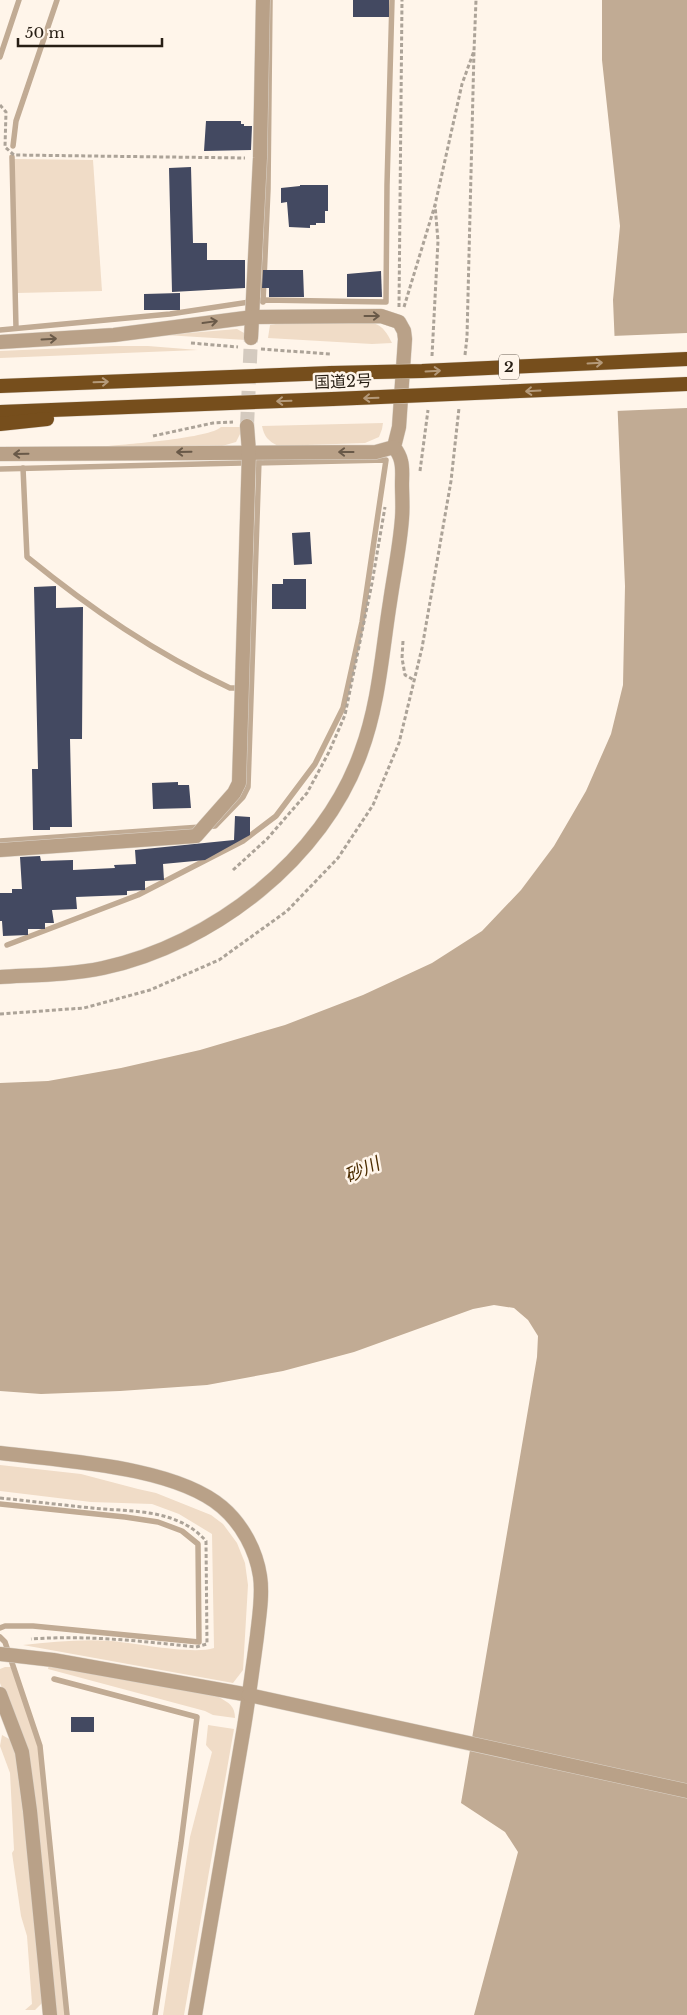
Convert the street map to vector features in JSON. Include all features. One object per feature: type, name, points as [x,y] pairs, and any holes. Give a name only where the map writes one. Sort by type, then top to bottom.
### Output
[{"type":"highway","name":"国道2号","points":[[0,386],[422,371],[687,358]]},
{"type":"highway","name":"国道2号","points":[[0,412],[687,384]]},
{"type":"highway","points":[[0,424],[187,404]]},
{"type":"street","points":[[250,345],[260,158],[263,0]]},
{"type":"street","points":[[0,342],[114,335],[253,307],[381,316],[399,322],[404,331],[405,339],[399,427],[394,447],[401,459],[402,518],[375,710],[361,754],[345,788],[323,823],[295,858],[263,888],[194,936],[152,953],[104,968],[69,973],[0,977]]},
{"type":"street","points":[[0,850],[196,836],[239,783],[249,452],[244,424]]},
{"type":"street","points":[[0,454],[376,452],[394,447]]},
{"type":"street","points":[[0,1453],[102,1466],[158,1477],[196,1489],[223,1508],[241,1528],[254,1551],[261,1577],[260,1610],[249,1696],[195,2015]]},
{"type":"street","points":[[8,1655],[53,1660],[249,1696],[687,1792]]},
{"type":"street","points":[[0,1694],[22,1752],[30,1811],[50,2015]]},
{"type":"path","points":[[399,322],[402,0]]},
{"type":"path","points":[[465,356],[476,0]]},
{"type":"path","points":[[399,322],[434,205],[462,84],[474,51]]},
{"type":"path","points":[[0,105],[6,112],[5,147],[14,155],[260,158]]},
{"type":"path","points":[[189,343],[250,345],[330,354]]},
{"type":"path","points":[[0,1014],[84,1008],[150,990],[219,960],[287,911],[338,858],[373,805],[399,743],[422,648],[451,481],[460,404]]},
{"type":"path","points":[[151,436],[213,423],[244,424]]},
{"type":"path","points":[[233,870],[267,839],[307,793],[329,752],[345,715],[370,593],[385,505]]},
{"type":"path","points":[[0,1498],[93,1508],[146,1511],[174,1518],[198,1532],[206,1541],[206,1644],[196,1646],[113,1638],[54,1638],[22,1640],[8,1655]]},
{"type":"shaded area","points":[[14,159],[93,160],[102,291],[17,293]]},
{"type":"shaded area","points":[[363,320],[381,327],[392,343],[372,344],[268,338],[270,325],[288,322]]},
{"type":"shaded area","points":[[237,329],[244,333],[246,340],[165,335]]},
{"type":"shaded area","points":[[148,346],[198,350],[0,358],[0,351]]},
{"type":"shaded area","points":[[383,423],[379,437],[365,443],[278,446],[267,438],[262,426]]},
{"type":"shaded area","points":[[221,427],[241,427],[241,432],[236,442],[222,446],[109,446],[186,437],[214,431]]},
{"type":"shaded area","points":[[0,1465],[81,1474],[156,1493],[211,1515],[223,1524],[237,1543],[245,1563],[248,1585],[243,1670],[233,1683],[23,1645],[100,1640],[192,1650],[214,1648],[212,1534],[179,1514],[152,1504],[91,1502],[0,1491]]},
{"type":"shaded area","points":[[49,1665],[219,1697],[231,1705],[235,1718],[213,1715],[205,1711],[48,1669]]},
{"type":"shaded area","points":[[11,1667],[38,1745],[66,2015],[55,2015],[29,1762],[0,1683],[0,1669]]},
{"type":"shaded area","points":[[208,1725],[234,1729],[184,2015],[163,2015],[190,1837],[212,1752],[206,1745]]},
{"type":"shaded area","points":[[2,1735],[11,1740],[14,1745],[27,1843],[42,2003],[35,2010],[25,2010],[32,2004],[27,1936],[21,1916],[12,1853],[14,1850],[10,1773],[0,1746]]},
{"type":"water","name":"砂川","points":[[602,0],[687,0],[687,2015],[474,2015],[518,1852],[505,1832],[461,1803],[537,1357],[538,1336],[528,1320],[514,1308],[494,1305],[473,1309],[354,1352],[283,1371],[207,1385],[41,1394],[0,1391],[0,1083],[48,1081],[121,1068],[200,1050],[285,1025],[363,995],[432,963],[482,931],[521,890],[554,846],[586,791],[611,734],[623,685],[625,586],[613,300],[620,226],[602,60]]},
{"type":"pier","points":[[687,333],[687,408],[615,411],[612,336]]},
{"type":"building","points":[[353,0],[389,0],[389,17],[353,17]]},
{"type":"building","points":[[206,121],[241,121],[241,124],[244,124],[244,126],[252,126],[251,150],[204,151]]},
{"type":"building","points":[[191,167],[193,243],[207,243],[207,260],[245,260],[245,288],[172,292],[169,168]]},
{"type":"building","points":[[300,185],[328,185],[328,211],[325,211],[325,223],[310,225],[310,228],[289,227],[287,202],[281,203],[281,188]]},
{"type":"building","points":[[263,270],[303,270],[304,297],[269,297],[269,288],[262,288]]},
{"type":"building","points":[[381,271],[382,297],[347,297],[347,274]]},
{"type":"building","points":[[180,293],[180,310],[144,310],[144,294]]},
{"type":"building","points":[[310,532],[312,564],[294,565],[292,533]]},
{"type":"building","points":[[283,579],[306,579],[306,609],[272,609],[272,584],[283,584]]},
{"type":"building","points":[[56,586],[56,608],[83,607],[82,739],[70,739],[72,827],[50,827],[50,830],[33,830],[32,769],[38,769],[34,587]]},
{"type":"building","points":[[178,782],[178,785],[189,785],[191,808],[153,809],[152,783]]},
{"type":"building","points":[[235,816],[250,817],[250,835],[205,860],[163,864],[164,880],[145,881],[145,890],[127,891],[127,895],[76,897],[77,909],[52,910],[54,923],[45,923],[45,929],[28,929],[28,935],[3,936],[2,921],[0,921],[0,893],[12,893],[12,889],[22,889],[20,857],[40,856],[41,861],[73,860],[73,870],[115,868],[114,865],[136,864],[135,850],[234,840]]},
{"type":"building","points":[[71,1717],[94,1717],[94,1732],[71,1732]]},
{"type":"waterway","points":[[0,57],[19,0]]},
{"type":"waterway","points":[[13,146],[16,121],[57,0]]},
{"type":"waterway","points":[[263,302],[268,189],[270,0]]},
{"type":"waterway","points":[[0,330],[170,314],[263,300],[386,302],[392,0]]},
{"type":"waterway","points":[[12,157],[16,328]]},
{"type":"waterway","points":[[0,841],[215,826],[243,797],[248,787],[259,460]]},
{"type":"waterway","points":[[7,945],[138,895],[243,841],[276,816],[315,764],[343,708],[362,622],[386,460],[255,463]]},
{"type":"waterway","points":[[0,469],[241,463]]},
{"type":"waterway","points":[[23,468],[27,557],[124,629],[202,674],[230,688],[235,688]]},
{"type":"waterway","points":[[0,1504],[125,1517],[158,1522],[182,1531],[198,1544],[199,1642],[33,1626],[5,1626],[0,1628]]},
{"type":"waterway","points":[[0,1637],[5,1642],[40,1746],[67,2015]]},
{"type":"waterway","points":[[54,1679],[197,1717],[181,1843],[155,2015]]},
{"type":"tunnel","points":[[247,426],[251,338]]}]
